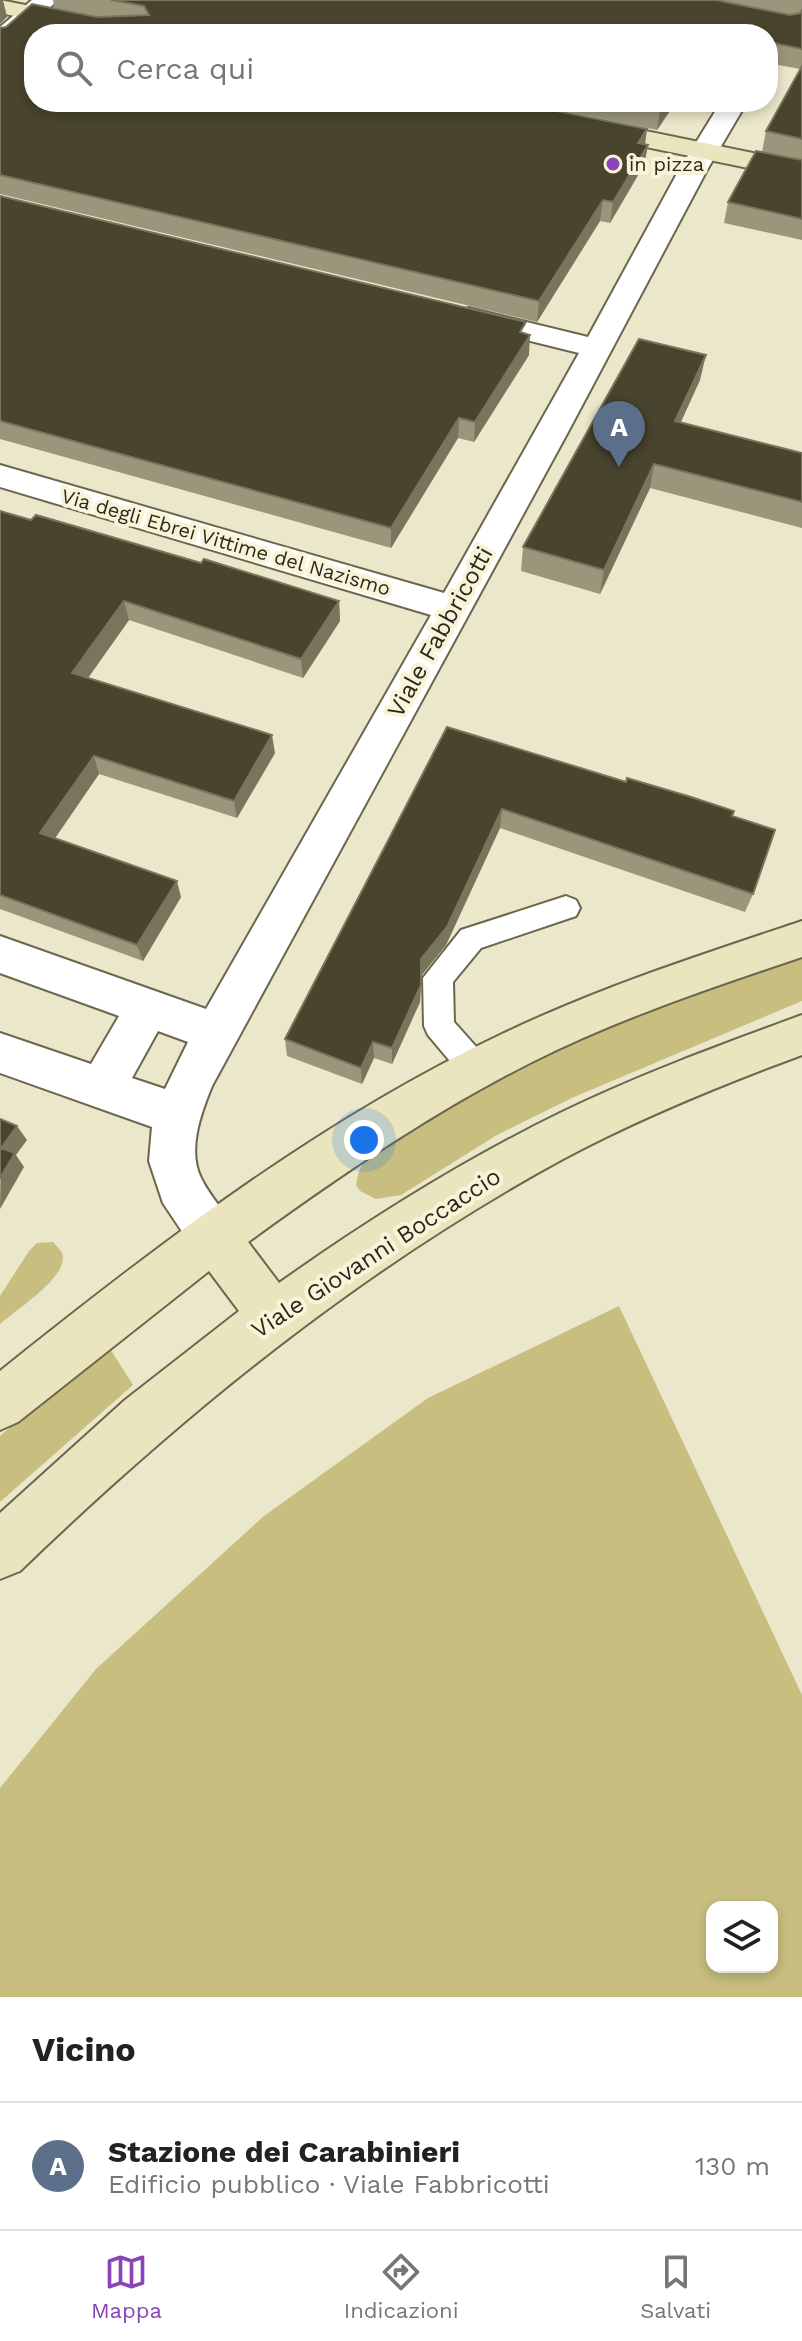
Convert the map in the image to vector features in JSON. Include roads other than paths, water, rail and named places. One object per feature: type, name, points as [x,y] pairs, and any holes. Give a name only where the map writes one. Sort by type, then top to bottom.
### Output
[{"type":"main road","points":[[0,6],[39,6],[102,24]]},
{"type":"main road","points":[[515,112],[802,171]]},
{"type":"main road","points":[[0,1404],[105,1319],[214,1237],[331,1158],[476,1069],[597,1013],[802,939]]},
{"type":"main road","name":"Viale Giovanni Boccaccio","points":[[0,1551],[163,1402],[275,1318],[400,1232],[484,1179],[549,1143],[692,1075],[802,1035]]},
{"type":"main road","points":[[214,1237],[275,1318]]},
{"type":"street","points":[[0,40],[39,6]]},
{"type":"street","name":"Viale Fabbricotti","points":[[214,1237],[176,1178],[174,1137],[179,1115],[217,1033],[728,112]]},
{"type":"street","points":[[446,311],[596,348]]},
{"type":"street","name":"Via degli Ebrei Vittime del Nazismo","points":[[0,476],[453,609]]},
{"type":"street","points":[[0,954],[217,1033]]},
{"type":"street","points":[[102,1088],[147,1008]]},
{"type":"street","points":[[0,1053],[179,1115]]},
{"type":"lane","points":[[476,1069],[439,1026],[438,978],[471,939],[566,908]]},
{"type":"place","name":"in pizza","points":[[613,164]]},
{"type":"place","name":"Stazione dei Carabinieri","points":[[619,467]]}]
